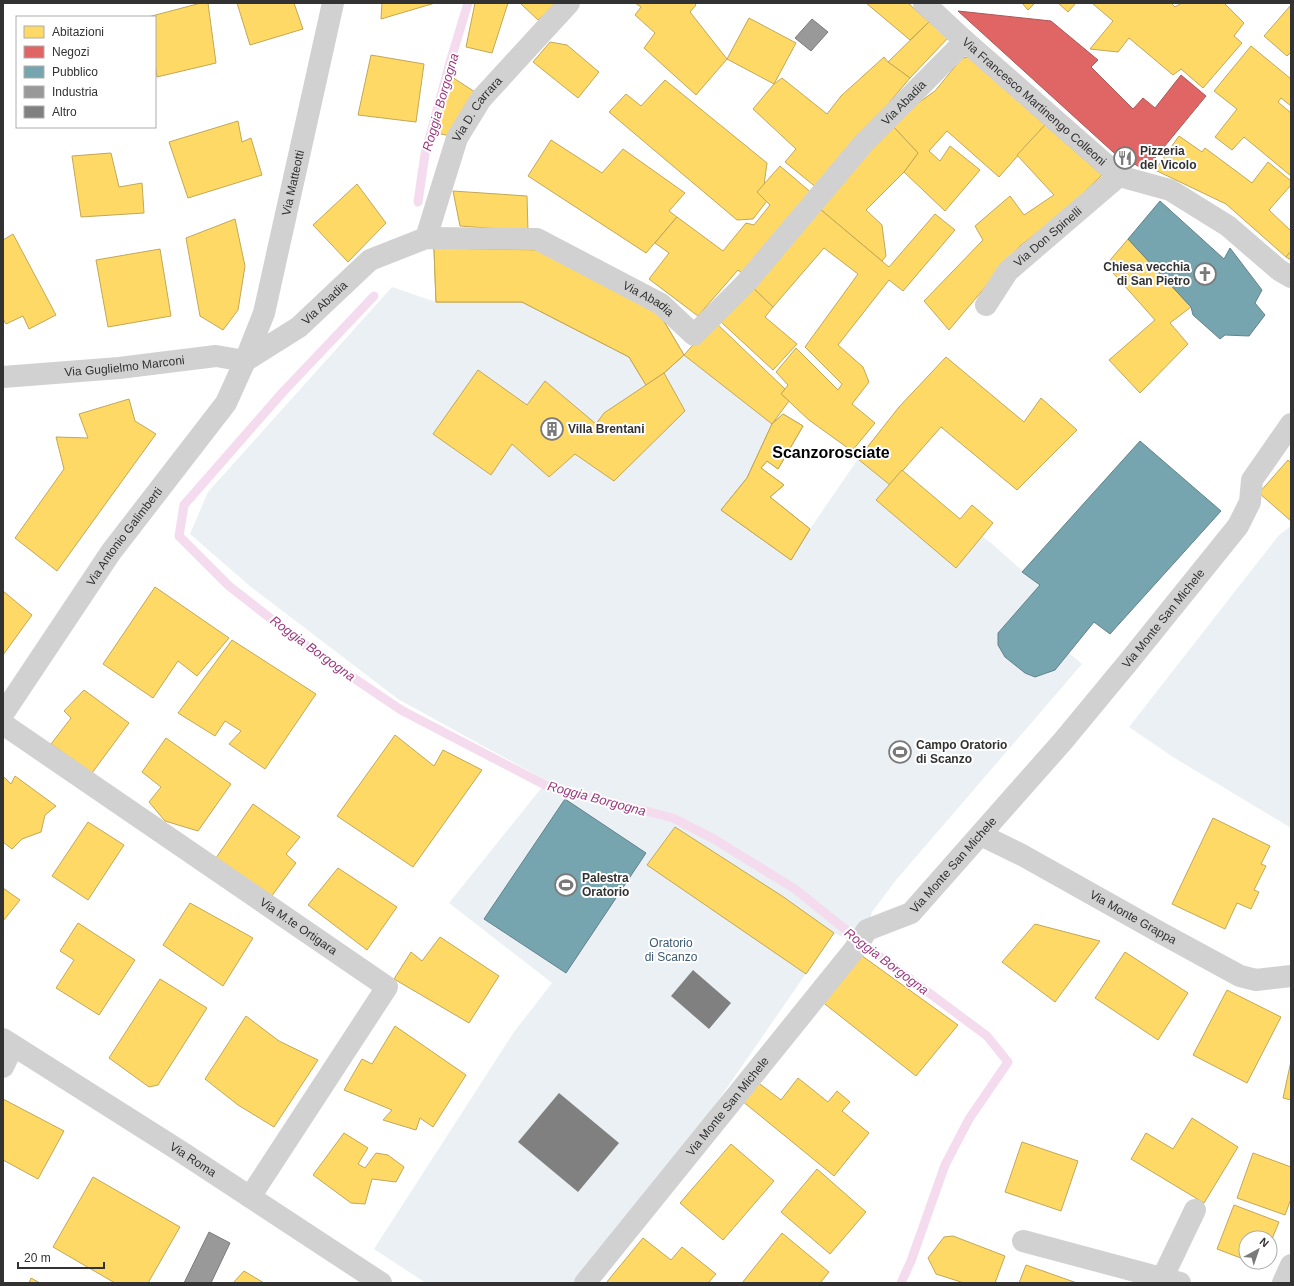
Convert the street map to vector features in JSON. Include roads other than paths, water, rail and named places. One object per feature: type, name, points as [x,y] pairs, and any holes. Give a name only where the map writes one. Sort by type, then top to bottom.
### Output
[{"type":"street","name":"Via Matteotti","points":[[245,361],[264,313],[333,3]]},
{"type":"street","name":"Via D. Carrara","points":[[426,238],[457,138],[481,99],[569,3]]},
{"type":"street","name":"Via Francesco Martinengo Colleoni","points":[[924,3],[965,41],[1120,176],[1170,190],[1228,226],[1279,270],[1291,277]]},
{"type":"street","name":"Via Abadia","points":[[245,361],[299,327],[370,260],[426,238],[537,239],[662,304],[694,334],[745,284],[864,143],[965,41]]},
{"type":"street","name":"Via Don Spinelli","points":[[986,305],[1008,271],[1120,176]]},
{"type":"street","name":"Via Guglielmo Marconi","points":[[3,378],[119,368],[216,356],[245,361]]},
{"type":"street","name":"Via Antonio Galimberti","points":[[3,714],[111,552],[226,403],[245,361]]},
{"type":"street","name":"Via Monte San Michele","points":[[585,1283],[863,937],[911,913],[1063,741],[1126,666],[1238,526],[1250,502],[1252,480],[1291,424]]},
{"type":"street","name":"Via M.te Ortigara","points":[[3,724],[387,987],[250,1197]]},
{"type":"street","name":"Via Monte Grappa","points":[[981,835],[1022,855],[1240,976],[1256,980],[1291,976]]},
{"type":"street","name":"Via Roma","points":[[8,1043],[250,1197],[369,1279]]},
{"type":"street","points":[[3,1067],[8,1043]]},
{"type":"street","points":[[1023,1241],[1167,1281],[1195,1210]]},
{"type":"street","points":[[1283,1283],[1291,1265]]},
{"type":"waterway","name":"Roggia Borgogna","points":[[418,202],[425,154],[468,3]]},
{"type":"waterway","name":"Roggia Borgogna","points":[[374,296],[282,393],[184,505],[179,536],[229,586],[302,643],[401,710],[545,785],[563,792],[611,802],[673,818],[714,839],[795,889],[866,946],[987,1036],[1008,1062],[969,1119],[945,1165],[911,1261],[901,1283]]},
{"type":"place","name":"Pizzeria del Vicolo","points":[[1125,158]]},
{"type":"place","name":"Chiesa vecchia di San Pietro","points":[[1205,274]]},
{"type":"place","name":"Villa Brentani","points":[[552,429]]},
{"type":"place","name":"Campo Oratorio di Scanzo","points":[[900,752]]},
{"type":"place","name":"Palestra Oratorio","points":[[566,885]]},
{"type":"district","name":"Scanzorosciate","points":[[831,452]]},
{"type":"park label","name":"Oratorio di Scanzo","points":[[671,950]]}]
